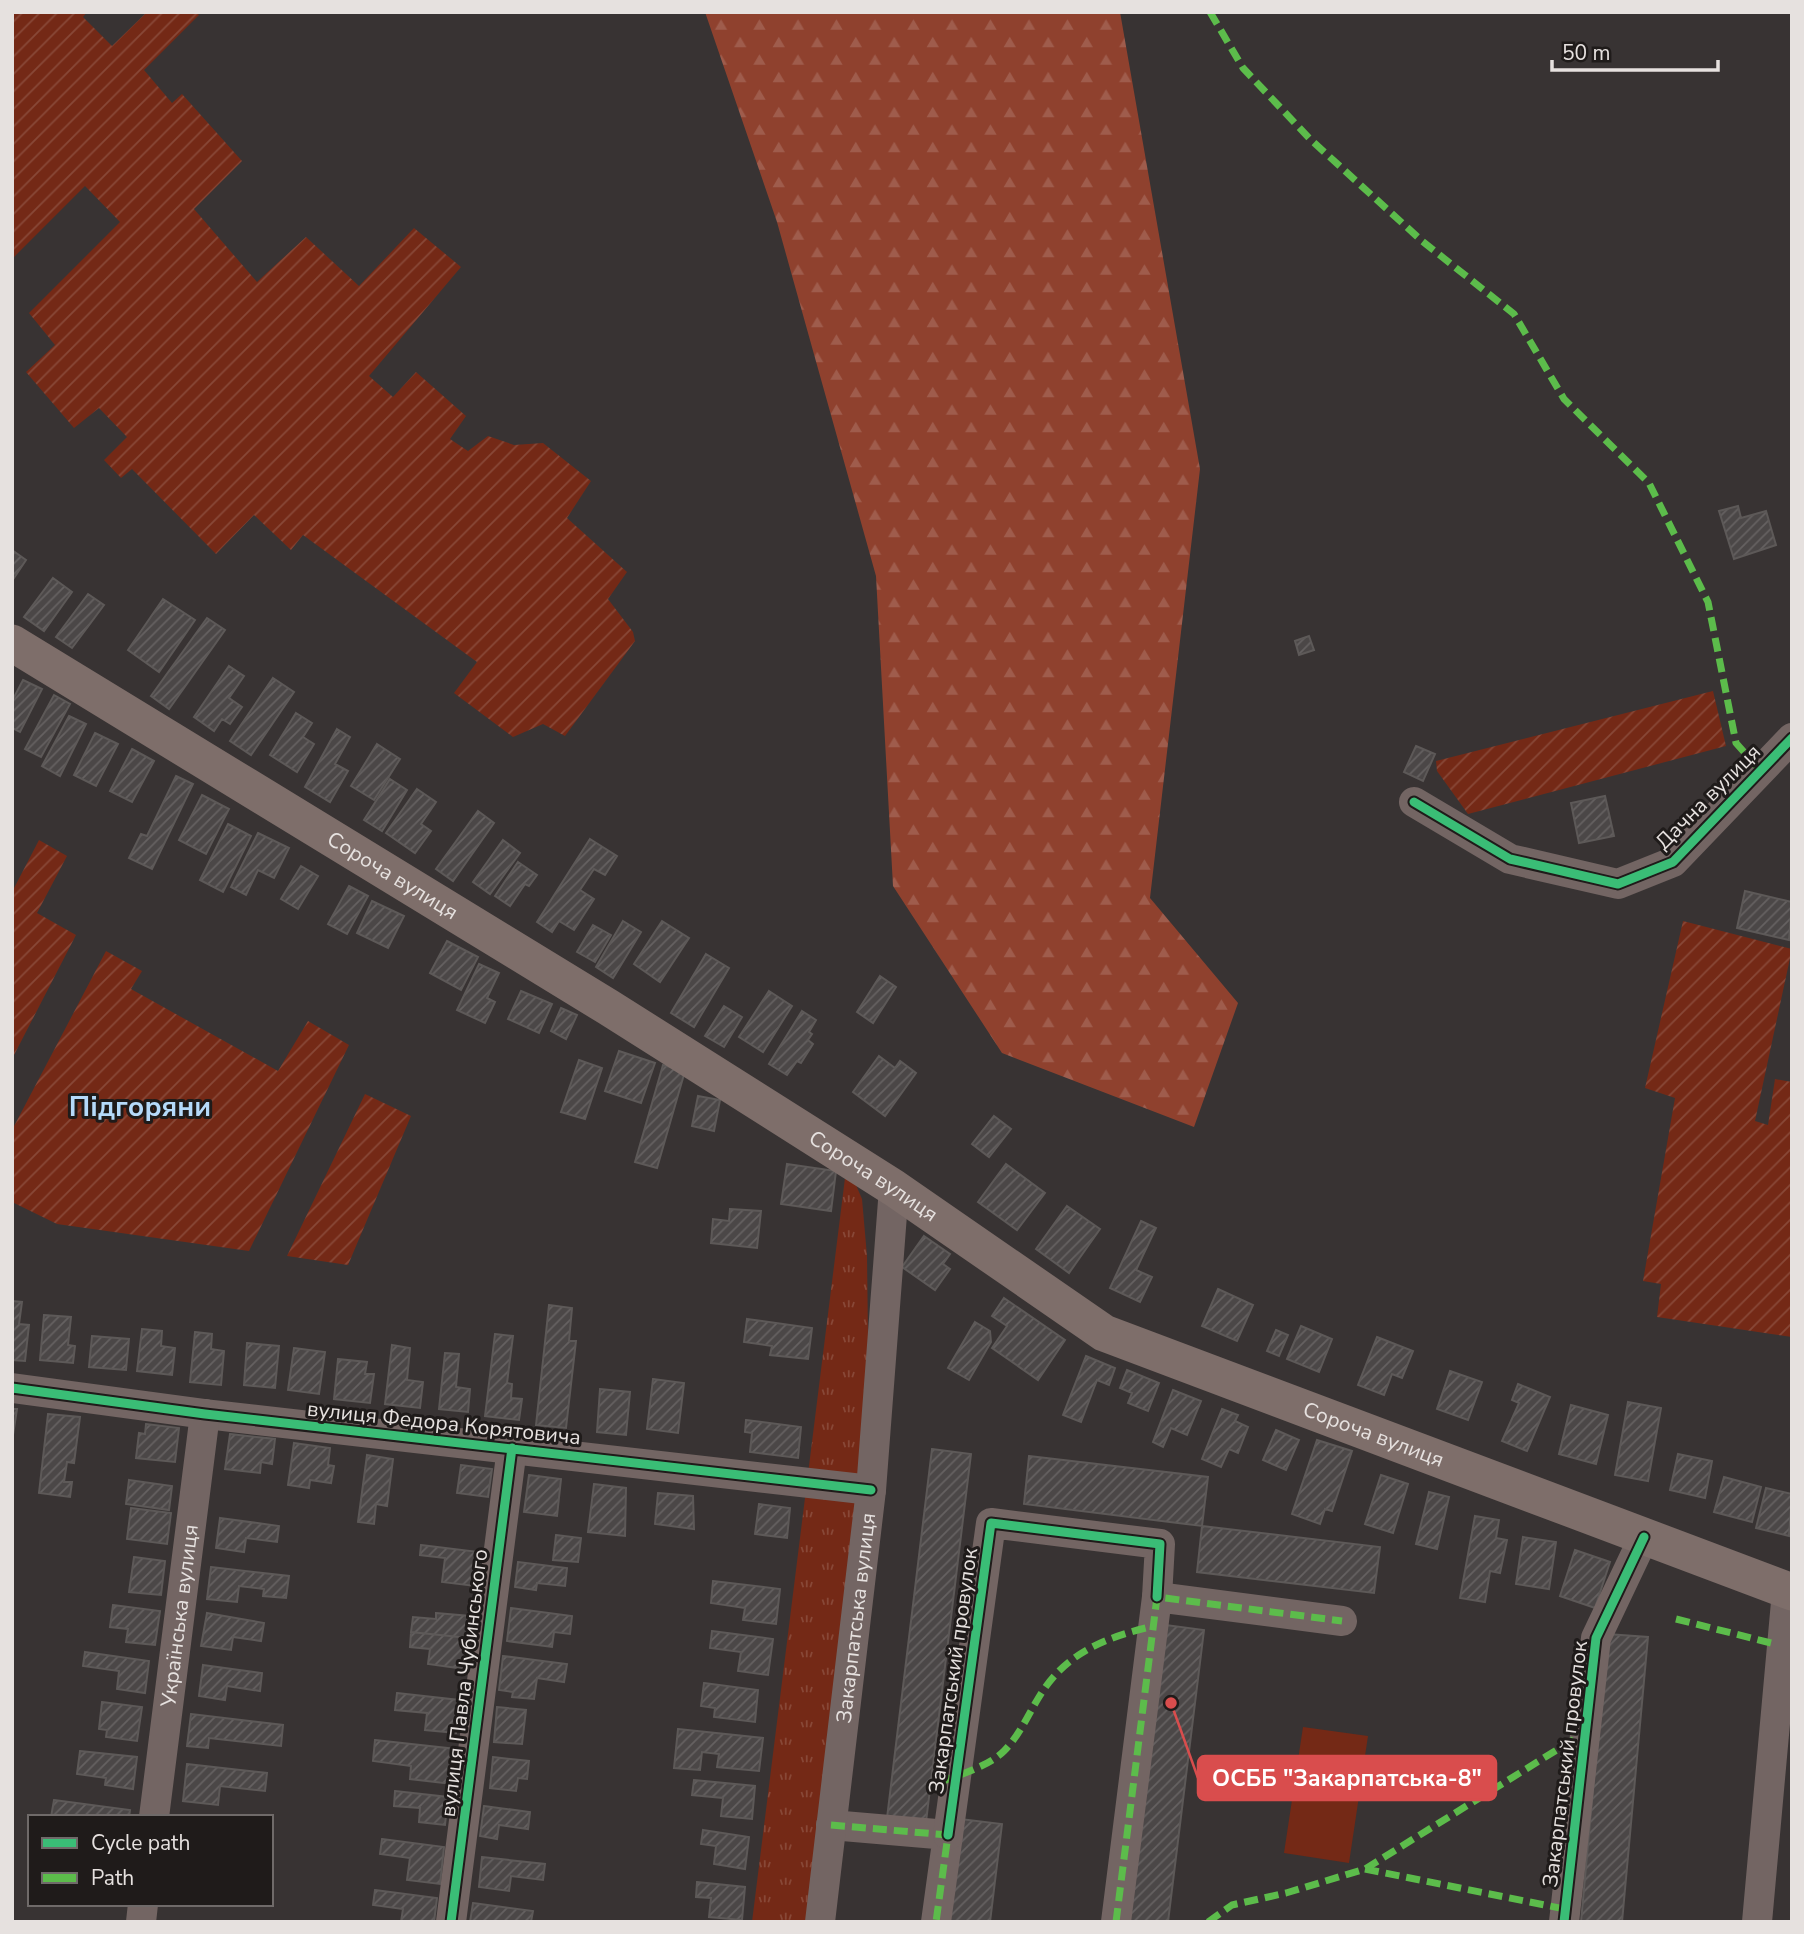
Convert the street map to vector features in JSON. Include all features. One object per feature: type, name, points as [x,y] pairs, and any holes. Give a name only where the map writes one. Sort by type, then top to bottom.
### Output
[{"type":"main road","name":"Сороча вулиця","points":[[12,643],[608,1007],[894,1188],[1104,1333],[1789,1591]]},
{"type":"street","name":"Дачна вулиця","points":[[1414,802],[1510,859],[1618,884],[1673,862],[1792,738]]},
{"type":"street","name":"Закарпатська вулиця","points":[[820,1922],[871,1490],[894,1188]]},
{"type":"street","name":"вулиця Федора Корятовича","points":[[12,1388],[205,1414],[871,1490]]},
{"type":"street","name":"Українська вулиця","points":[[154,1815],[205,1414]]},
{"type":"street","name":"вулиця Павла Чубинського","points":[[451,1922],[512,1448]]},
{"type":"street","name":"Закарпатський провулок","points":[[936,1922],[990,1523],[1160,1544],[1157,1597],[1116,1922]]},
{"type":"street","name":"Закарпатський провулок","points":[[1564,1922],[1595,1638],[1644,1537]]},
{"type":"street","points":[[1757,1922],[1789,1591]]},
{"type":"street","points":[[1157,1597],[1342,1621]]},
{"type":"street","points":[[831,1825],[948,1835]]},
{"type":"green space","points":[[12,12],[87,12],[83,17],[112,46],[147,12],[196,12],[199,15],[144,70],[172,103],[182,94],[242,161],[194,209],[257,282],[306,237],[359,286],[414,228],[461,267],[369,376],[393,397],[416,372],[466,416],[450,439],[468,451],[488,436],[514,445],[543,443],[591,481],[567,518],[627,572],[608,599],[633,632],[635,641],[565,736],[543,724],[513,737],[454,693],[477,662],[303,535],[291,550],[254,515],[216,554],[132,469],[121,478],[104,460],[127,437],[99,408],[74,428],[26,372],[55,345],[29,313],[120,222],[85,186],[12,259]]},
{"type":"green space","points":[[705,12],[1120,12],[1200,469],[1150,898],[1238,1003],[1194,1127],[1002,1053],[893,886],[876,576],[777,222]]},
{"type":"green space","points":[[1713,691],[1726,746],[1468,814],[1437,771],[1436,761]]},
{"type":"green space","points":[[39,840],[67,856],[37,913],[76,935],[12,1059],[12,892]]},
{"type":"green space","points":[[1683,921],[1792,949],[1755,1121],[1768,1125],[1775,1079],[1792,1082],[1792,1337],[1657,1317],[1661,1284],[1643,1281],[1675,1098],[1645,1088]]},
{"type":"green space","points":[[106,951],[142,971],[131,989],[278,1071],[308,1021],[349,1045],[249,1251],[57,1224],[12,1202],[12,1130]]},
{"type":"green space","points":[[365,1094],[411,1116],[348,1265],[287,1256]]},
{"type":"green space","points":[[845,1178],[853,1178],[862,1199],[867,1256],[869,1417],[813,1922],[752,1922]]},
{"type":"green space","points":[[1303,1727],[1368,1736],[1349,1863],[1284,1853]]},
{"type":"building","points":[[1738,506],[1741,518],[1766,511],[1776,545],[1734,559],[1719,511]]},
{"type":"building","points":[[12,550],[26,560],[12,581]]},
{"type":"building","points":[[53,578],[72,592],[44,631],[24,617]]},
{"type":"building","points":[[88,594],[104,605],[72,648],[56,637]]},
{"type":"building","points":[[163,599],[195,620],[159,672],[128,650]]},
{"type":"building","points":[[207,618],[225,630],[169,709],[151,696]]},
{"type":"building","points":[[1309,636],[1314,650],[1299,655],[1295,641]]},
{"type":"building","points":[[229,666],[244,676],[229,698],[242,707],[230,724],[222,719],[214,731],[194,717]]},
{"type":"building","points":[[273,678],[294,692],[251,755],[230,741]]},
{"type":"building","points":[[23,680],[42,689],[20,732],[12,728],[12,701]]},
{"type":"building","points":[[54,695],[70,704],[41,757],[25,749]]},
{"type":"building","points":[[296,713],[312,723],[303,737],[314,744],[297,772],[270,755]]},
{"type":"building","points":[[69,716],[86,724],[60,776],[42,766]]},
{"type":"building","points":[[337,729],[350,737],[335,764],[348,771],[330,802],[305,787]]},
{"type":"building","points":[[95,733],[118,744],[96,786],[74,775]]},
{"type":"building","points":[[377,744],[400,759],[374,800],[351,786]]},
{"type":"building","points":[[1416,746],[1435,754],[1423,781],[1404,772]]},
{"type":"building","points":[[132,749],[154,761],[132,802],[110,791]]},
{"type":"building","points":[[176,776],[193,784],[152,869],[129,858],[141,834],[147,836]]},
{"type":"building","points":[[390,779],[407,790],[382,831],[364,820]]},
{"type":"building","points":[[417,789],[436,802],[421,824],[431,831],[415,853],[386,833]]},
{"type":"building","points":[[202,795],[229,809],[206,854],[179,840]]},
{"type":"building","points":[[1605,796],[1614,836],[1579,843],[1571,803]]},
{"type":"building","points":[[478,811],[494,823],[453,881],[436,869]]},
{"type":"building","points":[[228,824],[251,836],[223,892],[200,880]]},
{"type":"building","points":[[258,833],[289,848],[274,878],[258,870],[246,895],[231,887]]},
{"type":"building","points":[[590,839],[617,856],[605,875],[594,869],[580,890],[594,899],[574,930],[559,921],[552,932],[537,922]]},
{"type":"building","points":[[503,840],[520,853],[490,894],[473,882]]},
{"type":"building","points":[[518,862],[537,875],[529,886],[525,884],[510,906],[495,896]]},
{"type":"building","points":[[301,866],[318,876],[298,909],[281,899]]},
{"type":"building","points":[[349,886],[368,896],[347,934],[328,924]]},
{"type":"building","points":[[1745,891],[1792,902],[1789,940],[1737,928]]},
{"type":"building","points":[[372,901],[404,916],[388,948],[357,933]]},
{"type":"building","points":[[623,921],[641,932],[613,978],[596,967]]},
{"type":"building","points":[[662,921],[689,938],[660,982],[634,964]]},
{"type":"building","points":[[593,925],[611,935],[595,962],[577,952]]},
{"type":"building","points":[[447,941],[478,957],[461,990],[430,973]]},
{"type":"building","points":[[706,954],[729,968],[694,1027],[671,1013]]},
{"type":"building","points":[[479,964],[499,973],[487,998],[495,1002],[485,1023],[457,1010]]},
{"type":"building","points":[[880,976],[896,987],[873,1023],[857,1012]]},
{"type":"building","points":[[521,991],[552,1004],[539,1033],[508,1019]]},
{"type":"building","points":[[769,991],[792,1006],[763,1052],[739,1037]]},
{"type":"building","points":[[724,1006],[742,1017],[724,1047],[705,1036]]},
{"type":"building","points":[[561,1008],[577,1015],[566,1039],[551,1031]]},
{"type":"building","points":[[802,1011],[816,1020],[808,1040],[813,1044],[801,1063],[797,1061],[787,1075],[769,1064]]},
{"type":"building","points":[[619,1051],[655,1063],[641,1103],[605,1091]]},
{"type":"building","points":[[879,1056],[895,1068],[900,1061],[916,1073],[885,1116],[853,1092]]},
{"type":"building","points":[[579,1060],[602,1068],[585,1119],[561,1112]]},
{"type":"building","points":[[663,1065],[685,1071],[657,1168],[635,1162]]},
{"type":"building","points":[[698,1096],[720,1100],[714,1131],[692,1126]]},
{"type":"building","points":[[994,1116],[1011,1129],[989,1157],[972,1144]]},
{"type":"building","points":[[787,1164],[836,1171],[831,1211],[781,1204]]},
{"type":"building","points":[[1006,1164],[1045,1193],[1017,1230],[978,1202]]},
{"type":"building","points":[[1067,1206],[1100,1229],[1069,1273],[1036,1249]]},
{"type":"building","points":[[730,1209],[761,1211],[757,1248],[711,1243],[713,1219],[729,1221]]},
{"type":"building","points":[[1141,1221],[1156,1228],[1136,1270],[1152,1277],[1140,1302],[1110,1288]]},
{"type":"building","points":[[924,1236],[950,1254],[943,1264],[950,1269],[935,1290],[902,1267]]},
{"type":"building","points":[[1218,1289],[1253,1305],[1237,1341],[1202,1326]]},
{"type":"building","points":[[1004,1298],[1065,1340],[1038,1380],[992,1348],[1007,1326],[992,1316]]},
{"type":"building","points":[[12,1301],[22,1302],[19,1324],[29,1325],[25,1361],[12,1360]]},
{"type":"building","points":[[549,1305],[572,1308],[569,1341],[576,1341],[566,1428],[536,1425]]},
{"type":"building","points":[[44,1315],[71,1317],[68,1345],[75,1346],[73,1363],[40,1360]]},
{"type":"building","points":[[747,1319],[812,1328],[808,1359],[770,1355],[772,1346],[744,1342]]},
{"type":"building","points":[[975,1322],[990,1331],[991,1342],[969,1380],[948,1368]]},
{"type":"building","points":[[1301,1326],[1332,1339],[1319,1372],[1287,1359]]},
{"type":"building","points":[[142,1329],[162,1331],[161,1346],[175,1348],[172,1375],[137,1371]]},
{"type":"building","points":[[1276,1330],[1288,1335],[1279,1356],[1267,1351]]},
{"type":"building","points":[[195,1332],[212,1334],[211,1349],[224,1351],[221,1385],[190,1382]]},
{"type":"building","points":[[495,1334],[513,1336],[507,1383],[512,1384],[511,1398],[522,1399],[519,1420],[485,1416]]},
{"type":"building","points":[[92,1336],[129,1339],[126,1370],[89,1367]]},
{"type":"building","points":[[1377,1337],[1413,1351],[1402,1378],[1392,1374],[1384,1395],[1358,1385]]},
{"type":"building","points":[[247,1343],[279,1346],[275,1388],[244,1385]]},
{"type":"building","points":[[392,1345],[410,1348],[407,1380],[423,1382],[420,1408],[385,1404]]},
{"type":"building","points":[[294,1348],[325,1352],[319,1394],[288,1390]]},
{"type":"building","points":[[445,1353],[459,1354],[456,1387],[470,1389],[468,1412],[439,1409]]},
{"type":"building","points":[[1086,1356],[1115,1368],[1109,1385],[1097,1380],[1081,1422],[1063,1415]]},
{"type":"building","points":[[338,1359],[367,1362],[365,1374],[374,1374],[370,1403],[334,1399]]},
{"type":"building","points":[[1127,1370],[1159,1383],[1148,1411],[1128,1403],[1132,1393],[1120,1388]]},
{"type":"building","points":[[1450,1371],[1482,1382],[1468,1420],[1437,1409]]},
{"type":"building","points":[[653,1379],[684,1383],[678,1433],[647,1429]]},
{"type":"building","points":[[1518,1384],[1550,1397],[1527,1451],[1502,1441],[1519,1403],[1512,1400]]},
{"type":"building","points":[[600,1389],[630,1392],[626,1435],[597,1432]]},
{"type":"building","points":[[1173,1390],[1201,1401],[1187,1435],[1171,1428],[1163,1447],[1153,1442]]},
{"type":"building","points":[[1628,1402],[1661,1408],[1648,1481],[1615,1475]]},
{"type":"building","points":[[1571,1405],[1608,1415],[1596,1464],[1559,1454]]},
{"type":"building","points":[[12,1409],[17,1409],[13,1435],[12,1435]]},
{"type":"building","points":[[1222,1409],[1238,1415],[1235,1421],[1248,1427],[1238,1453],[1229,1449],[1221,1467],[1202,1459]]},
{"type":"building","points":[[48,1414],[80,1417],[74,1463],[67,1462],[64,1482],[72,1482],[70,1497],[39,1493]]},
{"type":"building","points":[[746,1420],[801,1427],[798,1458],[750,1452],[752,1433],[745,1432]]},
{"type":"building","points":[[146,1424],[179,1428],[175,1462],[136,1458],[139,1433],[145,1434]]},
{"type":"building","points":[[1276,1430],[1299,1440],[1286,1470],[1263,1460]]},
{"type":"building","points":[[230,1434],[275,1439],[272,1464],[261,1462],[260,1473],[225,1469]]},
{"type":"building","points":[[1317,1440],[1352,1451],[1332,1511],[1325,1509],[1320,1524],[1292,1514]]},
{"type":"building","points":[[294,1443],[330,1448],[328,1465],[334,1466],[331,1483],[310,1480],[309,1488],[288,1485]]},
{"type":"building","points":[[932,1449],[971,1454],[926,1822],[887,1818]]},
{"type":"building","points":[[1678,1454],[1712,1461],[1705,1498],[1670,1490]]},
{"type":"building","points":[[367,1455],[393,1459],[387,1506],[376,1504],[374,1524],[358,1522]]},
{"type":"building","points":[[1029,1456],[1208,1477],[1202,1526],[1024,1504]]},
{"type":"building","points":[[461,1465],[492,1469],[488,1497],[457,1493]]},
{"type":"building","points":[[529,1475],[561,1479],[557,1516],[524,1512]]},
{"type":"building","points":[[1381,1475],[1408,1484],[1393,1533],[1365,1524]]},
{"type":"building","points":[[1724,1477],[1761,1487],[1752,1522],[1714,1512]]},
{"type":"building","points":[[129,1480],[172,1486],[169,1510],[126,1504]]},
{"type":"building","points":[[594,1484],[626,1488],[625,1536],[588,1532]]},
{"type":"building","points":[[1766,1488],[1792,1494],[1789,1536],[1756,1528]]},
{"type":"building","points":[[1429,1492],[1449,1497],[1437,1549],[1416,1544]]},
{"type":"building","points":[[658,1493],[693,1496],[694,1529],[655,1524]]},
{"type":"building","points":[[759,1504],[790,1508],[787,1538],[755,1534]]},
{"type":"building","points":[[131,1508],[171,1513],[167,1544],[127,1539]]},
{"type":"building","points":[[1475,1516],[1499,1520],[1496,1538],[1507,1540],[1500,1573],[1490,1571],[1485,1602],[1460,1598]]},
{"type":"building","points":[[220,1518],[279,1526],[277,1542],[246,1538],[244,1552],[216,1548]]},
{"type":"building","points":[[1202,1526],[1380,1547],[1374,1593],[1197,1572]]},
{"type":"building","points":[[556,1535],[581,1538],[578,1562],[553,1560]]},
{"type":"building","points":[[1523,1537],[1556,1542],[1549,1589],[1516,1584]]},
{"type":"building","points":[[421,1545],[479,1552],[475,1586],[442,1582],[445,1558],[420,1555]]},
{"type":"building","points":[[1575,1550],[1610,1562],[1595,1608],[1560,1596]]},
{"type":"building","points":[[134,1557],[165,1561],[161,1595],[129,1592]]},
{"type":"building","points":[[518,1562],[567,1568],[565,1586],[537,1583],[536,1590],[515,1587]]},
{"type":"building","points":[[211,1567],[289,1576],[286,1598],[263,1596],[264,1589],[239,1586],[237,1602],[207,1599]]},
{"type":"building","points":[[713,1581],[780,1589],[776,1624],[743,1620],[745,1608],[711,1603]]},
{"type":"building","points":[[113,1605],[160,1611],[155,1645],[126,1642],[128,1629],[110,1627]]},
{"type":"building","points":[[511,1608],[572,1616],[570,1634],[554,1632],[552,1647],[507,1641]]},
{"type":"building","points":[[207,1613],[264,1623],[261,1641],[233,1637],[231,1650],[201,1646]]},
{"type":"building","points":[[436,1613],[470,1616],[468,1638],[411,1632],[413,1617],[436,1619]]},
{"type":"building","points":[[1158,1624],[1204,1630],[1168,1922],[1122,1922]]},
{"type":"building","points":[[712,1631],[773,1639],[768,1675],[738,1671],[741,1652],[710,1648]]},
{"type":"building","points":[[411,1632],[468,1638],[465,1669],[428,1664],[430,1649],[410,1647]]},
{"type":"building","points":[[1607,1634],[1648,1637],[1622,1922],[1581,1922]]},
{"type":"building","points":[[85,1652],[149,1661],[145,1693],[117,1689],[119,1671],[83,1666]]},
{"type":"building","points":[[503,1656],[567,1664],[564,1682],[537,1678],[534,1699],[512,1697],[513,1692],[499,1690]]},
{"type":"building","points":[[203,1665],[262,1673],[260,1691],[227,1686],[225,1700],[199,1696]]},
{"type":"building","points":[[704,1683],[758,1690],[755,1722],[714,1717],[715,1708],[701,1706]]},
{"type":"building","points":[[397,1693],[459,1700],[456,1733],[425,1730],[427,1713],[395,1710]]},
{"type":"building","points":[[102,1702],[142,1707],[137,1741],[106,1737],[107,1730],[99,1729]]},
{"type":"building","points":[[497,1707],[526,1710],[522,1744],[494,1742]]},
{"type":"building","points":[[191,1714],[283,1725],[281,1746],[209,1738],[208,1748],[187,1746]]},
{"type":"building","points":[[678,1729],[763,1738],[759,1771],[717,1767],[719,1754],[702,1752],[700,1770],[674,1768]]},
{"type":"building","points":[[375,1740],[456,1749],[452,1784],[410,1779],[411,1766],[373,1761]]},
{"type":"building","points":[[80,1751],[137,1757],[133,1789],[105,1785],[106,1778],[77,1774]]},
{"type":"building","points":[[493,1757],[529,1761],[527,1779],[518,1778],[516,1791],[490,1788]]},
{"type":"building","points":[[187,1764],[267,1773],[265,1791],[220,1786],[218,1805],[183,1801]]},
{"type":"building","points":[[694,1780],[755,1786],[752,1819],[721,1816],[723,1798],[692,1795]]},
{"type":"building","points":[[395,1791],[448,1797],[445,1825],[419,1822],[420,1808],[394,1806]]},
{"type":"building","points":[[54,1800],[130,1810],[129,1815],[51,1815]]},
{"type":"building","points":[[484,1806],[530,1812],[528,1829],[499,1825],[497,1839],[480,1836]]},
{"type":"building","points":[[960,1819],[1002,1824],[990,1922],[947,1922]]},
{"type":"building","points":[[703,1830],[749,1837],[745,1869],[714,1864],[716,1846],[701,1844]]},
{"type":"building","points":[[382,1839],[444,1847],[440,1884],[407,1880],[410,1858],[380,1854]]},
{"type":"building","points":[[482,1857],[545,1864],[543,1880],[511,1876],[509,1891],[479,1887]]},
{"type":"building","points":[[697,1882],[745,1887],[742,1920],[709,1917],[711,1898],[696,1897]]},
{"type":"building","points":[[375,1890],[437,1898],[434,1922],[401,1922],[403,1909],[373,1905]]},
{"type":"building","points":[[473,1903],[533,1911],[531,1922],[470,1922]]},
{"type":"marked path","points":[[1210,12],[1243,68],[1310,139],[1422,241],[1514,314],[1564,399],[1649,483],[1708,602],[1736,743],[1759,769]]},
{"type":"marked path","points":[[1116,1922],[1157,1597],[1342,1621]]},
{"type":"marked path","points":[[1676,1619],[1771,1643]]},
{"type":"marked path","points":[[941,1782],[983,1765],[1004,1751],[1019,1732],[1049,1682],[1074,1658],[1103,1642],[1154,1626]]},
{"type":"marked path","points":[[1208,1922],[1232,1905],[1286,1893],[1365,1869],[1584,1733]]},
{"type":"marked path","points":[[831,1825],[948,1835],[936,1922]]},
{"type":"marked path","points":[[1365,1869],[1565,1909]]},
{"type":"cycle path","points":[[1414,802],[1510,859],[1618,884],[1673,862],[1792,738]]},
{"type":"cycle path","points":[[12,1388],[205,1414],[871,1490]]},
{"type":"cycle path","points":[[451,1922],[512,1448]]},
{"type":"cycle path","points":[[948,1835],[991,1523],[1160,1544],[1157,1597]]},
{"type":"cycle path","points":[[1564,1922],[1596,1638],[1644,1537]]},
{"type":"place","name":"ОСББ \"Закарпатська-8\"","points":[[1171,1703]]},
{"type":"district","name":"Підгоряни","points":[[140,1106]]}]
